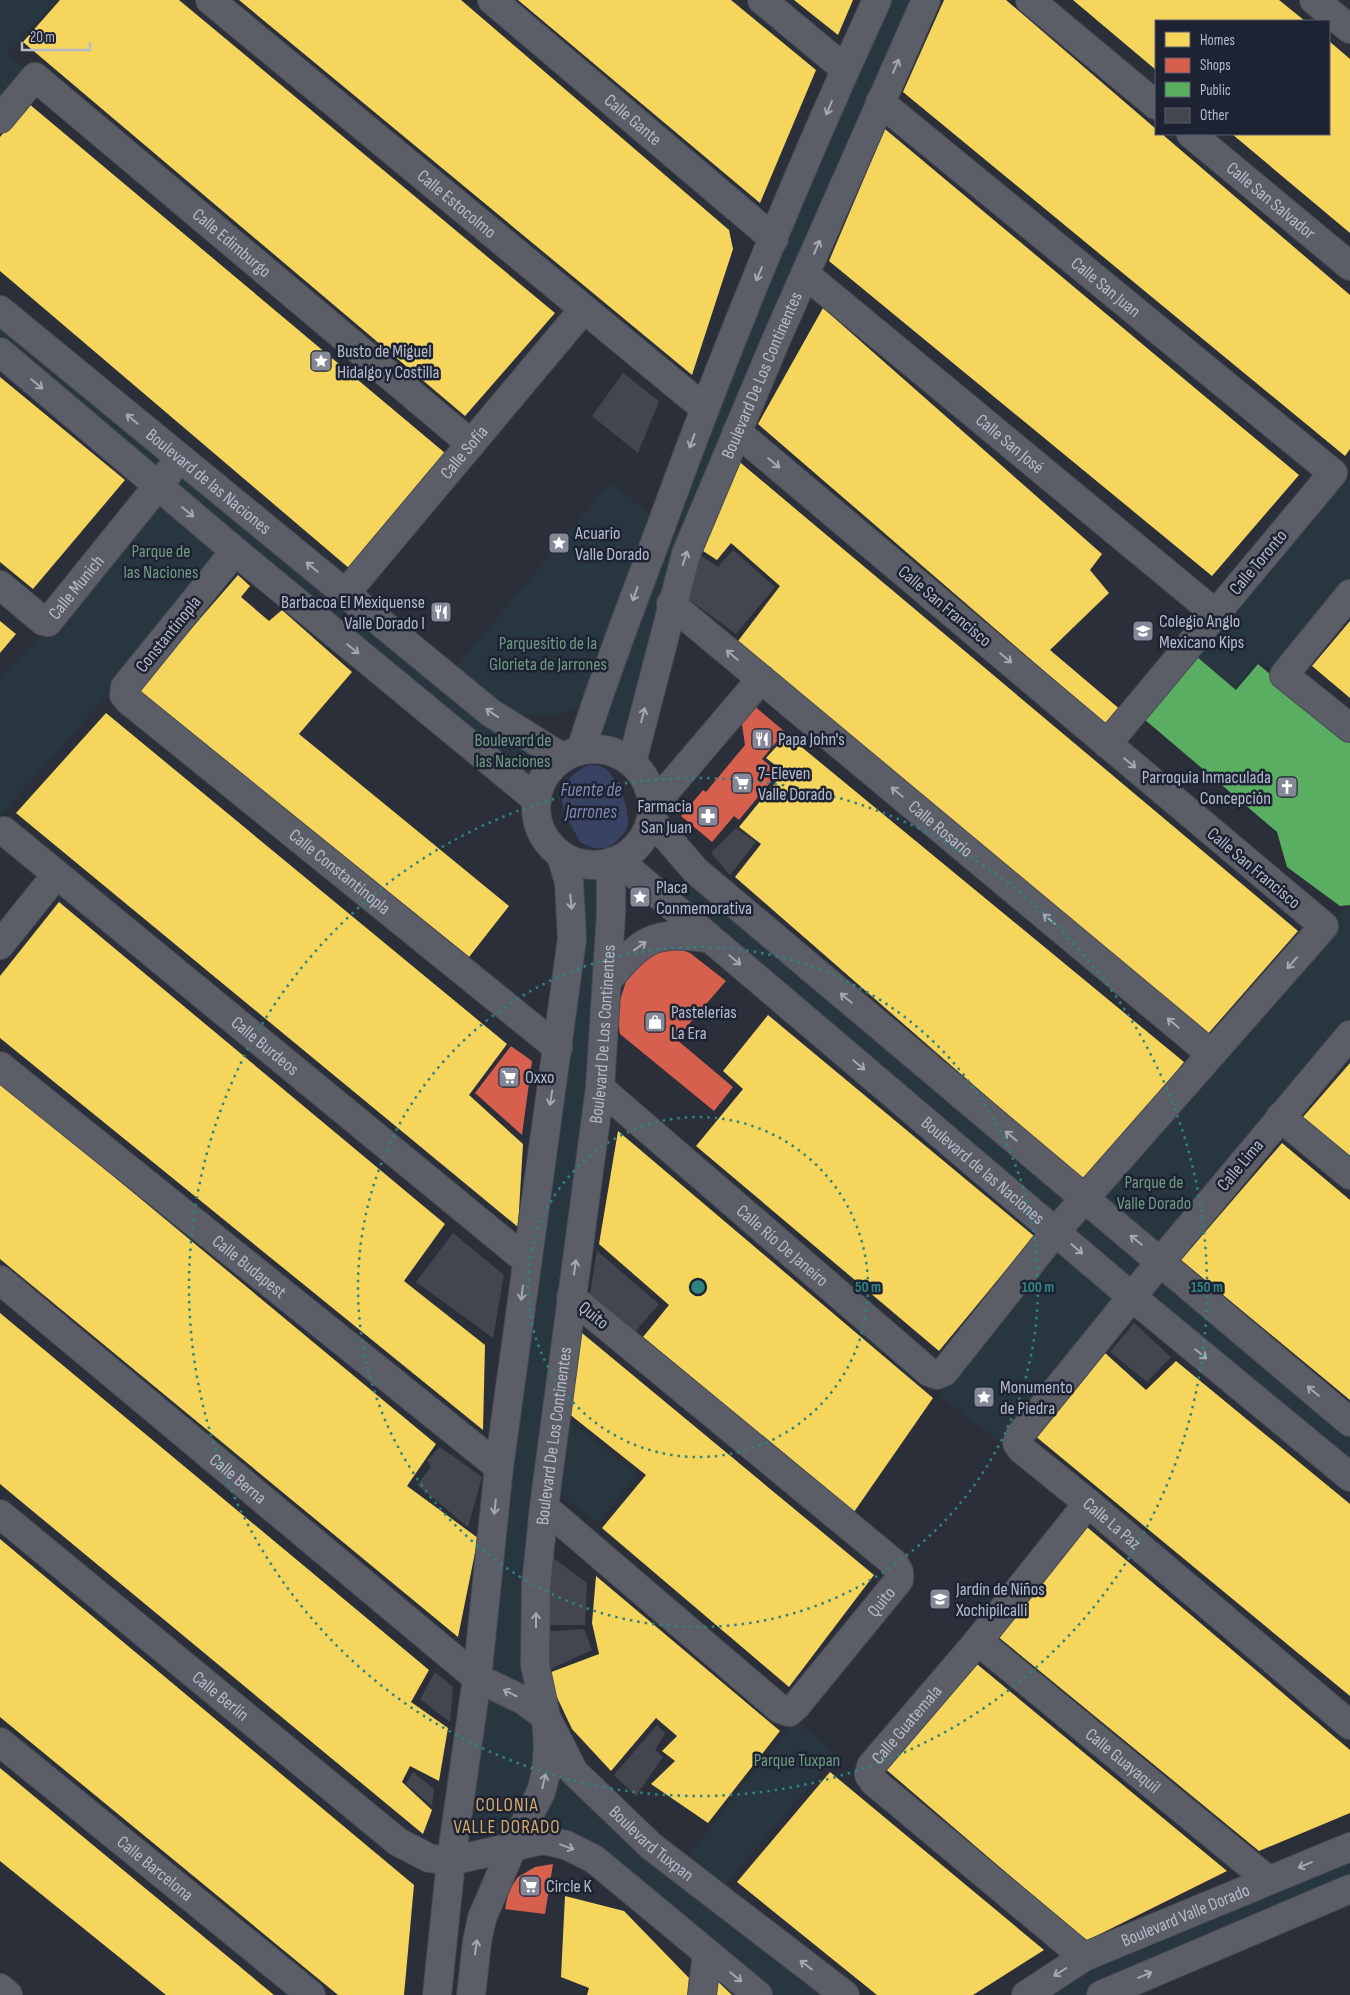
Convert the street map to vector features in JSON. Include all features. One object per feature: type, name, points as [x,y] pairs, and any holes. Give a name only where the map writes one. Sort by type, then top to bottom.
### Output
[{"type":"street","name":"Calle Estocolmo","points":[[210,0],[704,408]]},
{"type":"street","name":"Calle Gante","points":[[492,0],[774,239]]},
{"type":"street","points":[[762,0],[845,69]]},
{"type":"street","points":[[572,754],[598,696],[704,408],[739,320],[845,69],[877,0]]},
{"type":"street","name":"Boulevard De Los Continentes","points":[[632,762],[671,604],[686,554],[776,340],[926,0]]},
{"type":"street","points":[[1030,0],[1155,104]]},
{"type":"street","points":[[1314,0],[1350,29]]},
{"type":"street","name":"Calle Edimburgo","points":[[0,119],[35,77],[472,444]]},
{"type":"street","name":"Calle San Juan","points":[[880,102],[1333,473]]},
{"type":"street","name":"Calle San Salvador","points":[[1192,135],[1350,266]]},
{"type":"street","name":"Calle San José","points":[[805,274],[1216,614]]},
{"type":"street","name":"Boulevard de las Naciones","points":[[0,310],[491,713],[572,754]]},
{"type":"street","name":"Calle Sofía","points":[[345,594],[583,310]]},
{"type":"street","points":[[739,320],[776,340]]},
{"type":"street","name":"Boulevard de las Naciones","points":[[0,352],[234,551],[537,800]]},
{"type":"street","name":"Calle San Francisco","points":[[737,432],[1324,926],[1056,1231]]},
{"type":"street","name":"Calle Munich","points":[[0,585],[43,621],[48,622],[180,458]]},
{"type":"street","name":"Calle Toronto","points":[[1107,744],[1333,473]]},
{"type":"street","name":"Constantinopla","points":[[124,695],[125,687],[234,551]]},
{"type":"street","points":[[1350,594],[1284,674],[1350,728]]},
{"type":"street","name":"Calle Rosario","points":[[671,604],[1211,1054]]},
{"type":"street","points":[[760,678],[652,813],[644,836],[634,850],[615,861],[585,864],[561,854],[550,844],[541,831],[537,815],[537,800],[541,783],[550,769],[572,754],[599,749],[617,753],[632,762],[647,782],[652,813],[696,871],[1350,1422]]},
{"type":"street","name":"Calle Constantinopla","points":[[124,695],[558,1048]]},
{"type":"street","name":"Calle Burdeos","points":[[4,831],[526,1260]]},
{"type":"street","points":[[437,1995],[451,1861],[477,1678],[499,1467],[526,1260],[558,1048],[572,939],[569,882],[561,854]]},
{"type":"street","name":"Boulevard De Los Continentes","points":[[471,1995],[477,1942],[482,1918],[513,1846],[541,1792],[548,1746],[546,1717],[535,1665],[536,1585],[571,1297],[600,1088],[615,861]]},
{"type":"street","name":"Boulevard de las Naciones","points":[[615,861],[1132,1297],[1350,1477]]},
{"type":"street","points":[[0,945],[56,875]]},
{"type":"street","points":[[607,981],[631,953],[645,941],[661,936],[680,934],[708,938]]},
{"type":"street","name":"Calle Lima","points":[[1132,1297],[1350,1035]]},
{"type":"street","name":"Calle Budapest","points":[[0,1066],[499,1467]]},
{"type":"street","name":"Calle Río De Janeiro","points":[[600,1088],[929,1372],[937,1375],[944,1372],[1056,1231]]},
{"type":"street","points":[[1280,1117],[1350,1175]]},
{"type":"street","name":"Calle Berna","points":[[0,1280],[477,1678]]},
{"type":"street","name":"Quito","points":[[544,1507],[780,1709],[789,1712],[796,1706],[899,1580],[899,1572],[894,1563],[571,1297]]},
{"type":"street","name":"Calle La Paz","points":[[1132,1297],[1020,1435],[1017,1443],[1021,1449],[1088,1503],[1350,1725]]},
{"type":"street","name":"Calle Guatemala","points":[[1084,1957],[874,1782],[869,1775],[870,1766],[978,1640],[1088,1503]]},
{"type":"street","name":"Calle Berlín","points":[[0,1514],[398,1842],[429,1858],[451,1861]]},
{"type":"street","name":"Calle Guayaquil","points":[[978,1640],[1268,1880]]},
{"type":"street","name":"Boulevard Tuxpan","points":[[477,1678],[523,1700],[546,1717],[574,1772],[651,1846],[845,1995]]},
{"type":"street","name":"Calle Barcelona","points":[[0,1742],[311,1995]]},
{"type":"street","points":[[451,1861],[543,1840],[566,1845],[594,1859],[758,1995]]},
{"type":"street","name":"Boulevard Valle Dorado","points":[[1026,1995],[1084,1957],[1350,1847]]},
{"type":"street","points":[[1100,1995],[1350,1889]]},
{"type":"street","points":[[702,1995],[707,1953]]},
{"type":"street","points":[[0,1988],[8,1995]]},
{"type":"green space","points":[[0,0],[56,0],[7,54],[35,77],[0,119]]},
{"type":"green space","points":[[877,0],[926,0],[737,432],[629,754],[617,739],[600,731],[597,696],[566,713],[514,716],[540,745],[529,764],[531,790],[235,551],[0,816],[0,677],[47,630],[158,486],[0,352],[0,310],[447,678],[610,483],[662,522]]},
{"type":"green space","points":[[1333,473],[1345,484],[1350,479],[1350,594],[1284,675],[1257,662],[1236,688],[1187,648]]},
{"type":"green space","points":[[591,869],[611,872],[541,1506],[545,1746],[514,1834],[489,1837],[469,1826],[578,870]]},
{"type":"green space","points":[[696,874],[1350,1423],[1350,1477],[675,905]]},
{"type":"green space","name":"Parque de Valle Dorado","points":[[1350,906],[1350,1035],[1161,1261],[1084,1198],[1324,926]]},
{"type":"green space","points":[[1059,1240],[1126,1296],[1000,1442],[938,1395]]},
{"type":"green space","points":[[565,1418],[638,1474],[598,1523],[558,1492]]},
{"type":"green space","name":"Parque Tuxpan","points":[[795,1719],[836,1755],[716,1895],[680,1866]]},
{"type":"green space","points":[[565,1759],[841,1995],[760,1995],[543,1839],[532,1816]]},
{"type":"green space","points":[[1350,1850],[1350,1887],[1096,1995],[1036,1995],[1085,1959]]},
{"type":"water","name":"Fuente de Jarrones","points":[[588,765],[600,766],[606,769],[617,782],[624,799],[628,816],[626,830],[617,841],[608,847],[598,848],[581,843],[564,810],[562,800],[567,782],[575,773]]},
{"type":"building: Homes","points":[[60,0],[179,0],[555,313],[465,416],[23,42]]},
{"type":"building: Homes","points":[[239,0],[461,0],[729,230],[733,249],[692,375]]},
{"type":"building: Homes","points":[[518,0],[731,0],[816,70],[760,203]]},
{"type":"building: Homes","points":[[794,0],[853,0],[838,35]]},
{"type":"building: Homes","points":[[944,0],[1006,0],[1155,128],[1155,135],[1163,135],[1350,295],[1350,449],[1345,456],[903,92]]},
{"type":"building: Homes","points":[[1073,0],[1279,0],[1304,20],[1155,20],[1155,69]]},
{"type":"building: Homes","points":[[1330,42],[1350,59],[1350,233],[1233,135],[1330,135]]},
{"type":"building: Homes","points":[[28,103],[445,453],[350,569],[0,271],[0,137]]},
{"type":"building: Homes","points":[[885,129],[1299,475],[1212,576],[829,261]]},
{"type":"building: Homes","points":[[823,308],[1102,554],[1090,570],[1109,593],[1050,650],[1122,711],[1110,728],[758,424]]},
{"type":"building: Homes","points":[[0,377],[125,480],[33,589],[0,562]]},
{"type":"building: Homes","points":[[736,459],[1298,931],[1207,1035],[738,641],[780,586],[731,543],[717,560],[700,549]]},
{"type":"building: Homes","points":[[238,575],[250,586],[241,597],[269,621],[282,610],[352,672],[299,734],[509,906],[469,957],[138,690]]},
{"type":"building: Homes","points":[[0,621],[16,634],[0,653]]},
{"type":"building: Homes","points":[[1350,621],[1350,698],[1312,666]]},
{"type":"building: Homes","points":[[106,713],[507,1044],[469,1095],[523,1144],[518,1227],[16,813]]},
{"type":"building: Homes","points":[[787,735],[1184,1062],[1086,1183],[735,877],[761,844],[739,827],[784,772],[766,758]]},
{"type":"building: Homes","points":[[59,902],[445,1224],[404,1281],[485,1345],[483,1430],[0,1038],[0,976]]},
{"type":"building: Homes","points":[[768,1015],[1034,1236],[939,1351],[696,1146],[743,1089],[723,1071]]},
{"type":"building: Homes","points":[[1350,1063],[1350,1156],[1303,1117]]},
{"type":"building: Homes","points":[[0,1082],[436,1444],[407,1486],[478,1538],[458,1637],[0,1259]]},
{"type":"building: Homes","points":[[618,1131],[933,1398],[854,1512],[643,1337],[669,1305],[599,1244]]},
{"type":"building: Homes","points":[[1282,1143],[1350,1200],[1350,1400],[1181,1260]]},
{"type":"building: Homes","points":[[0,1313],[429,1670],[411,1702],[448,1728],[439,1781],[410,1766],[402,1782],[432,1810],[423,1834],[0,1484]]},
{"type":"building: Homes","points":[[582,1333],[874,1575],[789,1687],[602,1528],[646,1475],[568,1413]]},
{"type":"building: Homes","points":[[1105,1353],[1146,1390],[1176,1361],[1350,1504],[1350,1696],[1034,1435]]},
{"type":"building: Homes","points":[[1087,1527],[1350,1750],[1350,1813],[1259,1851],[996,1635]]},
{"type":"building: Homes","points":[[0,1539],[414,1885],[404,1995],[338,1995],[0,1717]]},
{"type":"building: Homes","points":[[596,1576],[780,1731],[708,1823],[651,1784],[675,1761],[662,1751],[677,1736],[656,1718],[611,1771],[572,1729],[546,1674],[599,1654],[592,1623]]},
{"type":"building: Homes","points":[[972,1660],[1227,1871],[1086,1941],[882,1766]]},
{"type":"building: Homes","points":[[0,1768],[274,1995],[166,1995],[0,1861]]},
{"type":"building: Homes","points":[[830,1772],[1044,1950],[973,1995],[877,1995],[737,1882]]},
{"type":"building: Homes","points":[[565,1896],[624,1911],[689,1978],[688,1995],[587,1995],[589,1988],[561,1977]]},
{"type":"building: Homes","points":[[714,1978],[732,1995],[713,1995]]},
{"type":"building: Shops","points":[[752,704],[785,732],[762,759],[778,773],[739,820],[734,816],[712,842],[681,816],[703,790],[706,792],[745,745],[741,718]]},
{"type":"building: Shops","name":"Pastelerías La Era","points":[[677,948],[690,953],[726,981],[676,1039],[733,1087],[714,1111],[620,1034],[617,1010],[627,978],[654,950]]},
{"type":"building: Shops","name":"Oxxo","points":[[511,1046],[532,1061],[522,1135],[475,1093]]},
{"type":"building: Shops","name":"Circle K","points":[[553,1864],[545,1914],[505,1909],[509,1890],[518,1877],[535,1867]]},
{"type":"building: Public","name":"Parroquia Inmaculada Concepción","points":[[1196,656],[1236,690],[1258,664],[1350,742],[1350,905],[1340,906],[1287,867],[1277,832],[1144,719]]},
{"type":"building: Other","points":[[623,373],[659,401],[638,453],[592,416]]},
{"type":"building: Other","points":[[733,550],[775,587],[736,634],[679,592],[699,554],[718,567]]},
{"type":"building: Other","points":[[736,828],[756,842],[730,875],[711,853]]},
{"type":"building: Other","points":[[453,1233],[504,1275],[493,1338],[416,1282]]},
{"type":"building: Other","points":[[597,1251],[659,1304],[634,1333],[590,1294]]},
{"type":"building: Other","points":[[1134,1323],[1171,1357],[1147,1382],[1110,1352]]},
{"type":"building: Other","points":[[440,1447],[482,1477],[468,1527],[417,1485],[431,1467],[427,1460]]},
{"type":"building: Other","points":[[552,1557],[587,1583],[585,1625],[545,1625]]},
{"type":"building: Other","points":[[584,1629],[592,1650],[546,1671],[541,1632]]},
{"type":"building: Other","points":[[435,1672],[453,1687],[450,1722],[420,1699]]},
{"type":"building: Other","points":[[657,1725],[665,1733],[655,1750],[663,1757],[636,1796],[614,1775]]},
{"type":"building: Other","points":[[413,1772],[434,1789],[432,1806],[406,1784]]},
{"type":"place","name":"Busto de Miguel Hidalgo y Costilla","points":[[321,361]]},
{"type":"place","name":"Acuario Valle Dorado","points":[[559,543]]},
{"type":"place","name":"Barbacoa El Mexiquense Valle Dorado I","points":[[441,612]]},
{"type":"place","name":"Colegio Anglo Mexicano Kips","points":[[1143,631]]},
{"type":"place","name":"Papa John's","points":[[762,739]]},
{"type":"place","name":"7-Eleven Valle Dorado","points":[[742,783]]},
{"type":"place","name":"Parroquia Inmaculada Concepción","points":[[1287,787]]},
{"type":"place","name":"Farmacia San Juan","points":[[708,816]]},
{"type":"place","name":"Placa Conmemorativa","points":[[640,897]]},
{"type":"place","name":"Pastelerías La Era","points":[[655,1022]]},
{"type":"place","name":"Oxxo","points":[[509,1077]]},
{"type":"place","name":"Monumento de Piedra","points":[[984,1397]]},
{"type":"place","name":"Jardín de Niños Xochipilcalli","points":[[940,1599]]},
{"type":"place","name":"Circle K","points":[[530,1886]]},
{"type":"district","name":"COLONIA VALLE DORADO","points":[[507,1815]]},
{"type":"park label","name":"Parque de las Naciones","points":[[161,561]]},
{"type":"park label","name":"Parquesitio de la Glorieta de Jarrones","points":[[548,653]]}]
